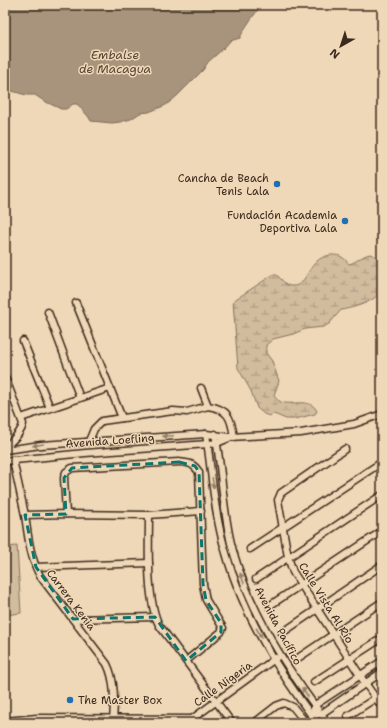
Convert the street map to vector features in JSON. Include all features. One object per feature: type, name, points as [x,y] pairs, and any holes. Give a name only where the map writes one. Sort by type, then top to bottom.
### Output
[{"type":"street","points":[[76,302],[122,418]]},
{"type":"street","points":[[48,312],[80,398]]},
{"type":"street","points":[[23,341],[50,408]]},
{"type":"street","points":[[5,377],[24,424],[22,429],[5,449]]},
{"type":"street","points":[[21,418],[110,388]]},
{"type":"street","points":[[201,388],[208,406]]},
{"type":"street","points":[[89,441],[94,429],[102,421],[173,411],[187,412],[208,406],[219,408],[229,416],[232,437],[274,435],[322,430],[354,424],[382,414]]},
{"type":"street","name":"Avenida Loefling","points":[[5,449],[89,441],[206,434],[232,437]]},
{"type":"street","name":"Avenida Pacífico","points":[[206,434],[225,552],[235,581],[246,609],[289,685],[317,723]]},
{"type":"street","name":"Avenida Pacífico","points":[[215,434],[224,500],[233,550],[242,578],[254,605],[296,680],[328,723]]},
{"type":"street","name":"Avenida Loefling","points":[[5,461],[85,452],[208,444],[217,443],[232,437]]},
{"type":"street","name":"Calle Vista Al Río","points":[[344,449],[281,493],[278,500],[282,528],[288,557],[293,572],[382,707]]},
{"type":"street","name":"Carrera Kenia","points":[[13,460],[29,544],[36,567],[40,576],[107,664],[111,672],[113,682],[114,721]]},
{"type":"street","points":[[66,514],[64,478],[66,472],[72,468],[179,462],[188,463],[195,466],[199,472],[204,591],[206,600],[223,628],[221,632],[186,661]]},
{"type":"street","points":[[250,550],[382,462]]},
{"type":"street","points":[[256,579],[382,495]]},
{"type":"street","points":[[24,515],[149,515],[201,511]]},
{"type":"street","points":[[149,515],[149,563],[155,617],[159,625],[232,723]]},
{"type":"street","points":[[269,606],[382,531]]},
{"type":"street","points":[[36,567],[149,563]]},
{"type":"street","points":[[282,633],[382,566]]},
{"type":"street","points":[[298,658],[382,602]]},
{"type":"street","points":[[73,620],[155,617]]},
{"type":"street","points":[[314,682],[382,638]]},
{"type":"street","name":"Calle Nigeria","points":[[6,722],[37,718],[57,721],[192,721],[215,702],[281,654]]},
{"type":"street","points":[[382,661],[315,706],[312,716],[321,714],[382,672]]},
{"type":"street","points":[[348,716],[382,694]]},
{"type":"street","points":[[254,723],[276,706],[284,703],[293,707],[306,723]]},
{"type":"highlighted area","points":[[179,462],[195,466],[199,472],[203,584],[206,600],[221,623],[221,632],[186,661],[155,617],[73,619],[36,567],[25,515],[66,514],[64,478],[72,468]]},
{"type":"green space","points":[[370,254],[382,262],[383,285],[380,293],[364,304],[341,310],[329,324],[323,327],[305,329],[273,339],[266,345],[266,353],[272,361],[279,381],[274,395],[283,403],[308,403],[317,411],[315,414],[295,419],[286,419],[274,414],[269,416],[264,414],[257,408],[251,391],[238,368],[233,301],[274,274],[289,286],[297,285],[305,278],[317,261],[323,257],[331,255],[339,256],[349,264]]},
{"type":"green space","points":[[17,546],[21,613],[5,615],[5,547]]},
{"type":"water","name":"Embalse de Macagua","points":[[5,5],[261,5],[240,38],[230,41],[208,62],[203,70],[177,96],[166,105],[149,112],[140,113],[131,119],[112,123],[91,121],[77,104],[73,104],[66,109],[61,109],[35,95],[26,95],[5,89]]},
{"type":"place","name":"Cancha de Beach Tenis Lala","points":[[277,184]]},
{"type":"place","name":"Fundación Academia Deportiva Lala","points":[[345,221]]},
{"type":"place","name":"The Master Box","points":[[70,700]]}]
